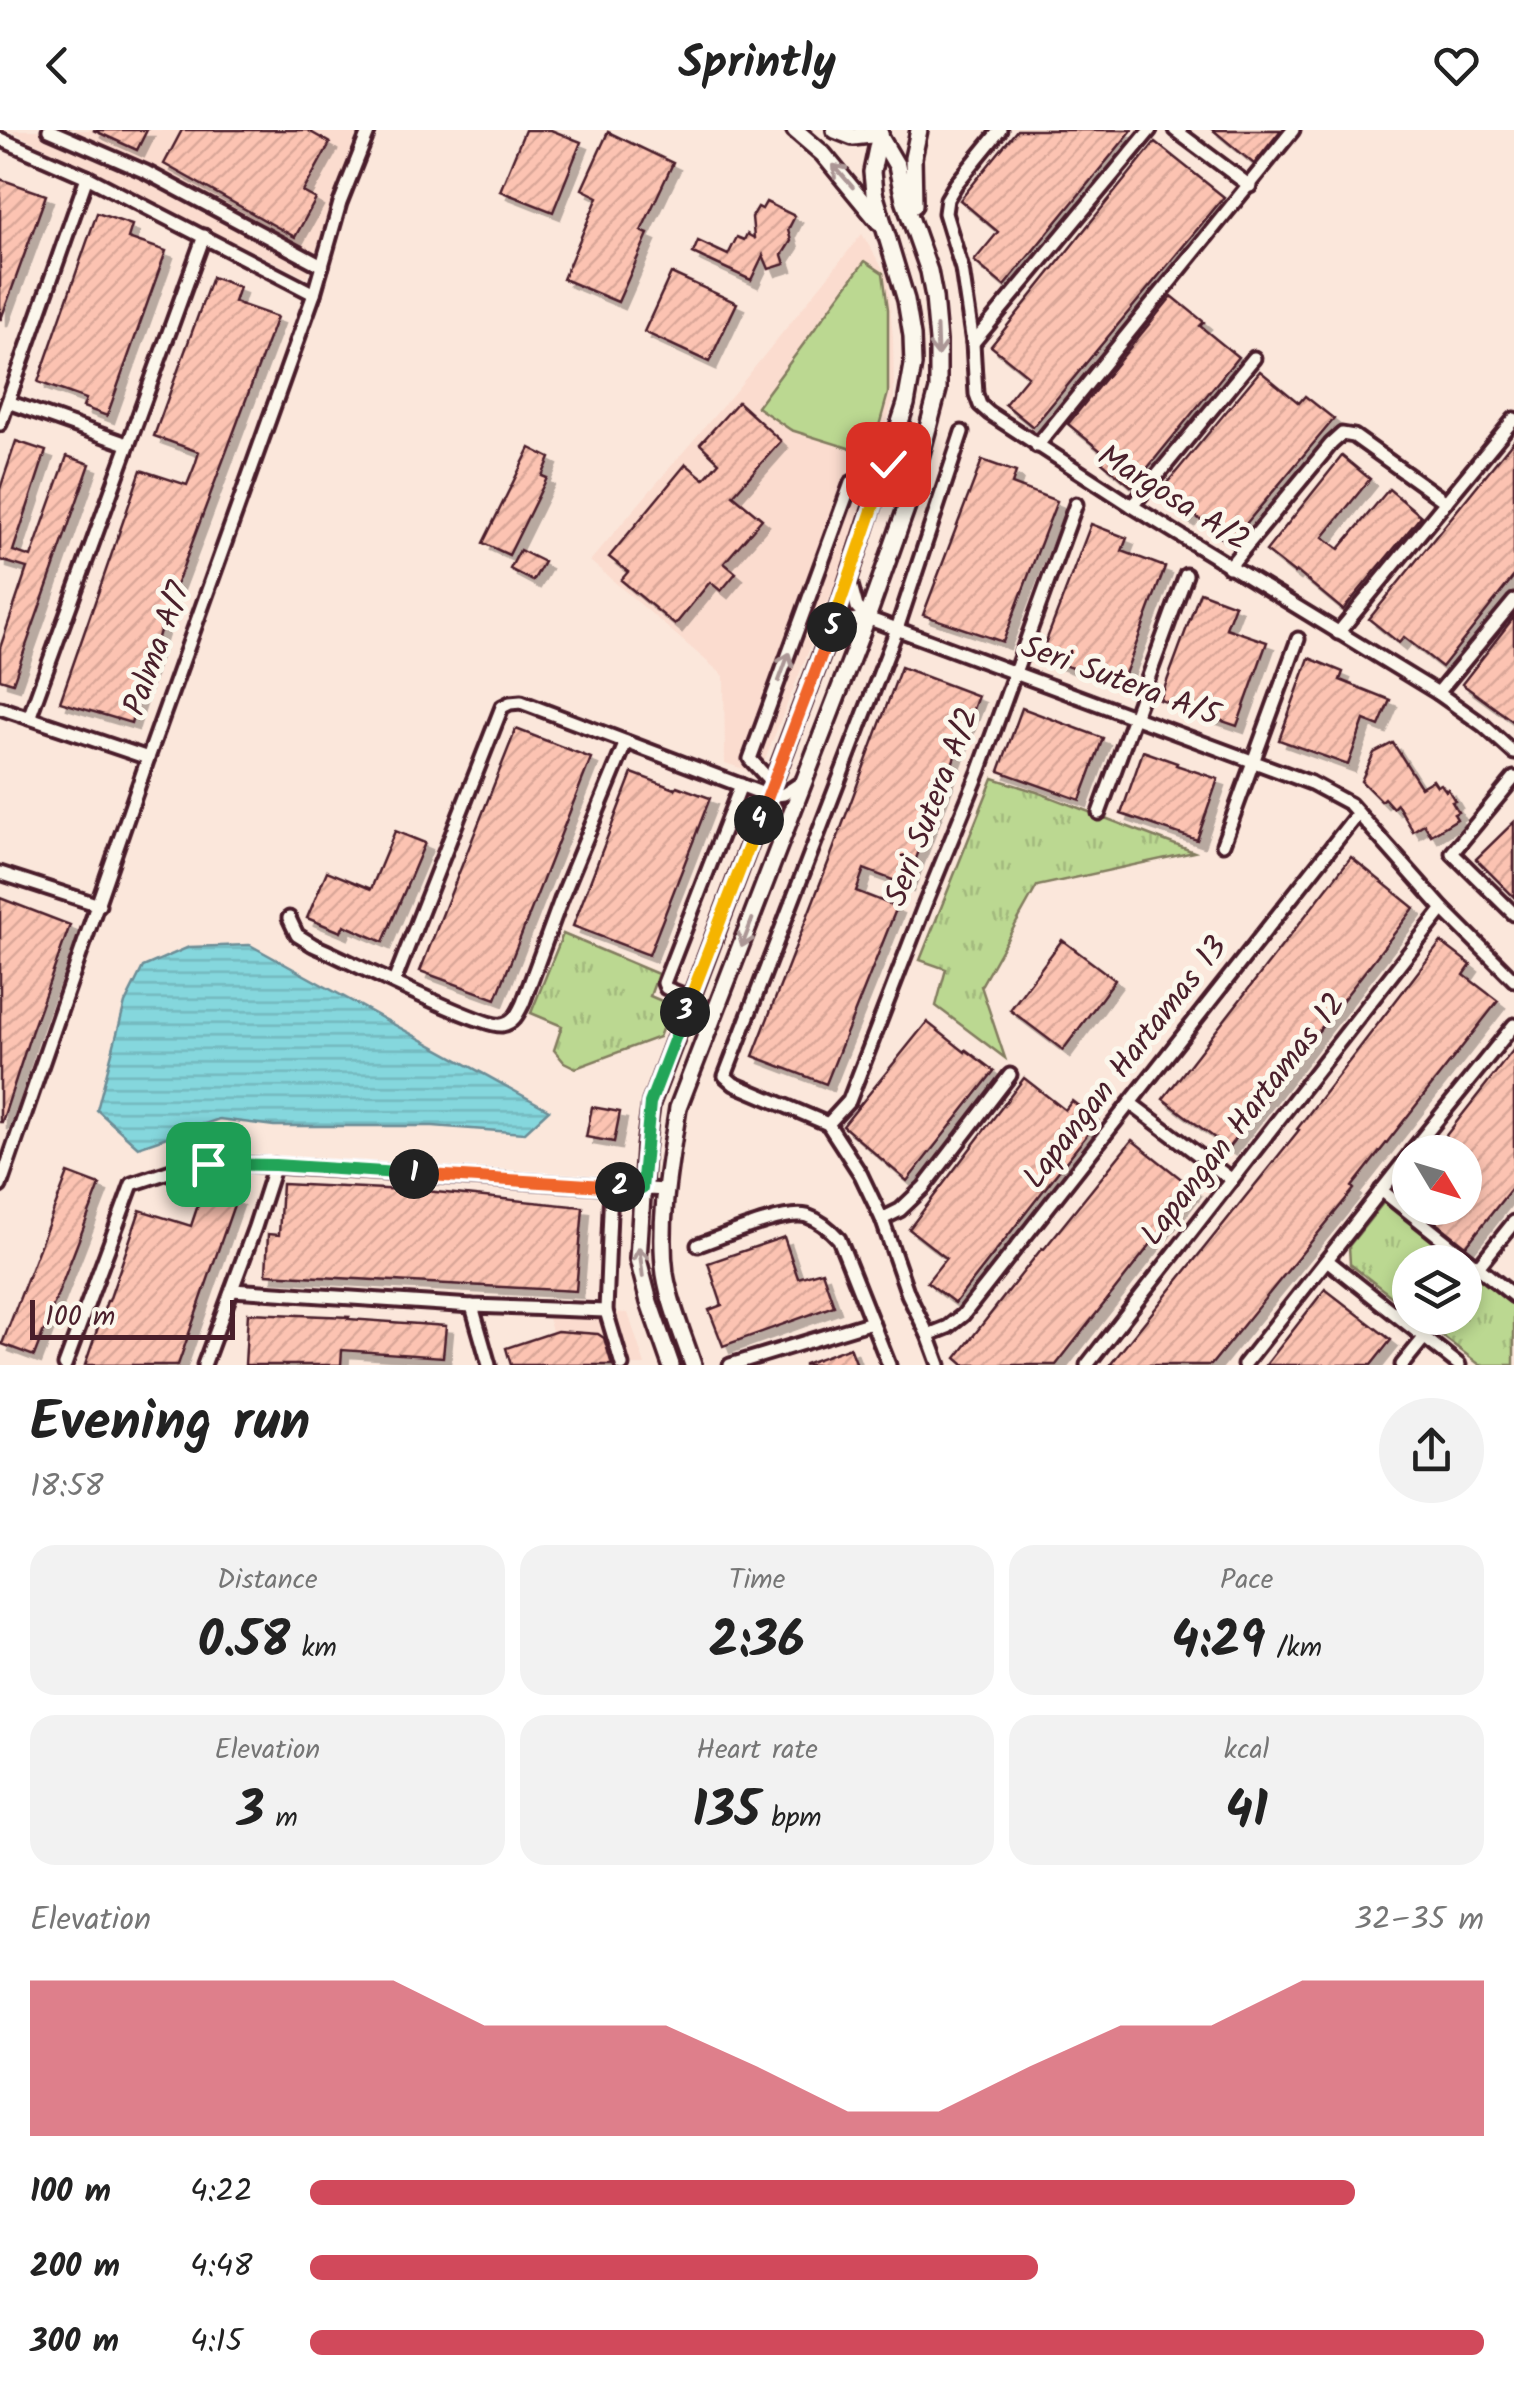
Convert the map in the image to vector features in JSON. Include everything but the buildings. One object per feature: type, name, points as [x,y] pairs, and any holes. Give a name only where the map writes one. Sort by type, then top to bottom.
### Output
[{"type":"main road","points":[[795,130],[824,154],[885,229]]},
{"type":"main road","points":[[835,130],[853,137],[878,132]]},
{"type":"main road","points":[[919,130],[912,158],[912,195],[920,246]]},
{"type":"main road","points":[[671,1365],[638,1259],[650,1103],[828,638],[888,464],[913,365],[906,300],[874,194],[872,172],[878,132]]},
{"type":"main road","points":[[693,1365],[666,1278],[665,1190],[678,1108],[868,618],[908,503],[938,390],[934,298],[897,166],[878,132]]},
{"type":"street","points":[[49,130],[146,172],[322,266]]},
{"type":"street","name":"Margosa A/2","points":[[1000,130],[947,199],[946,213],[962,269],[980,405],[1132,506],[1438,694],[1474,718],[1514,754]]},
{"type":"street","points":[[973,343],[1150,130]]},
{"type":"street","points":[[1176,130],[1250,186]]},
{"type":"street","points":[[1037,446],[1294,130]]},
{"type":"street","name":"Palma A/7","points":[[0,1186],[314,294],[363,132]]},
{"type":"street","points":[[0,139],[88,177],[314,294]]},
{"type":"street","points":[[0,424],[88,177]]},
{"type":"street","points":[[29,718],[204,236]]},
{"type":"street","points":[[1132,506],[1254,358]]},
{"type":"street","points":[[8,402],[127,444]]},
{"type":"street","points":[[1338,633],[1514,419]]},
{"type":"street","points":[[939,1365],[908,1294],[882,1218],[861,1175],[828,1124],[734,1084],[725,1076],[897,629],[962,432]]},
{"type":"street","points":[[1229,567],[1342,434],[1354,436],[1446,502]]},
{"type":"street","points":[[782,842],[771,790],[750,759],[851,483],[888,464]]},
{"type":"street","name":"Seri Sutera A/2","points":[[828,1124],[849,1102],[979,772],[1076,504]]},
{"type":"street","points":[[1099,813],[1186,575]]},
{"type":"street","points":[[849,578],[857,607],[868,618]]},
{"type":"street","points":[[1438,694],[1514,600]]},
{"type":"street","points":[[828,638],[851,620],[868,618]]},
{"type":"street","name":"Seri Sutera A/5","points":[[868,618],[1311,783],[1354,808]]},
{"type":"street","points":[[1223,844],[1298,639]]},
{"type":"street","points":[[394,982],[502,706],[521,702],[741,786],[784,794],[806,779]]},
{"type":"street","points":[[0,708],[148,758]]},
{"type":"street","points":[[289,918],[297,935],[313,945],[481,1022],[501,1026],[514,1020],[626,742]]},
{"type":"street","points":[[1514,778],[1452,852],[1514,914]]},
{"type":"street","points":[[691,998],[666,988],[664,983],[741,786]]},
{"type":"street","points":[[1354,808],[1514,980]]},
{"type":"street","name":"Lapangan Hartamas 13","points":[[928,1335],[963,1315],[1354,808]]},
{"type":"street","points":[[0,873],[99,904]]},
{"type":"street","name":"Lapangan Hartamas 12","points":[[1087,1365],[1444,909]]},
{"type":"street","points":[[1425,1135],[1514,1025]]},
{"type":"street","points":[[882,1218],[900,1210],[924,1187],[1010,1075]]},
{"type":"street","points":[[1130,1103],[1232,1180]]},
{"type":"street","points":[[65,1365],[132,1184],[170,1171],[208,1164],[275,1165],[665,1190]]},
{"type":"street","points":[[204,1365],[275,1165]]},
{"type":"street","points":[[1244,1365],[1392,1176]]},
{"type":"street","points":[[611,1187],[606,1311],[622,1365]]},
{"type":"street","points":[[1381,1190],[1450,1245]]},
{"type":"street","points":[[698,1245],[782,1217],[805,1215],[831,1230],[839,1239],[890,1365]]},
{"type":"street","points":[[1482,1262],[1514,1222]]},
{"type":"street","points":[[1328,1260],[1459,1365]]},
{"type":"street","points":[[1482,1270],[1514,1296]]},
{"type":"street","points":[[232,1290],[606,1311]]},
{"type":"street","points":[[472,1306],[489,1365]]},
{"type":"street","points":[[730,1365],[872,1322]]},
{"type":"street","points":[[1402,1365],[1424,1338]]},
{"type":"shaded area","points":[[9,130],[358,130],[307,278]]},
{"type":"shaded area","points":[[862,234],[888,277],[894,397],[844,563],[759,774],[725,763],[724,676],[590,561],[738,388]]},
{"type":"shaded area","points":[[545,1309],[628,1313],[645,1365],[563,1365]]},
{"type":"green space","points":[[865,261],[883,273],[888,309],[888,393],[871,455],[791,430],[757,407]]},
{"type":"green space","points":[[993,778],[1194,852],[1037,886],[981,986],[1005,1058],[936,1006],[946,969],[920,960]]},
{"type":"green space","points":[[563,934],[658,974],[650,996],[664,1002],[668,1014],[659,1037],[576,1068],[564,1062],[554,1050],[562,1026],[531,1013]]},
{"type":"green space","points":[[1384,1202],[1392,1208],[1392,1225],[1414,1225],[1439,1245],[1392,1245],[1392,1297],[1350,1264],[1349,1246]]},
{"type":"green space","points":[[1482,1279],[1514,1304],[1514,1365],[1480,1365],[1441,1335],[1482,1335]]},
{"type":"water","points":[[250,945],[549,1110],[524,1133],[433,1126],[274,1126],[219,1119],[138,1147],[97,1110],[125,1003],[143,967],[189,947]]},
{"type":"route","points":[[208,1164],[642,1189],[650,1103],[837,614],[888,464]]}]
